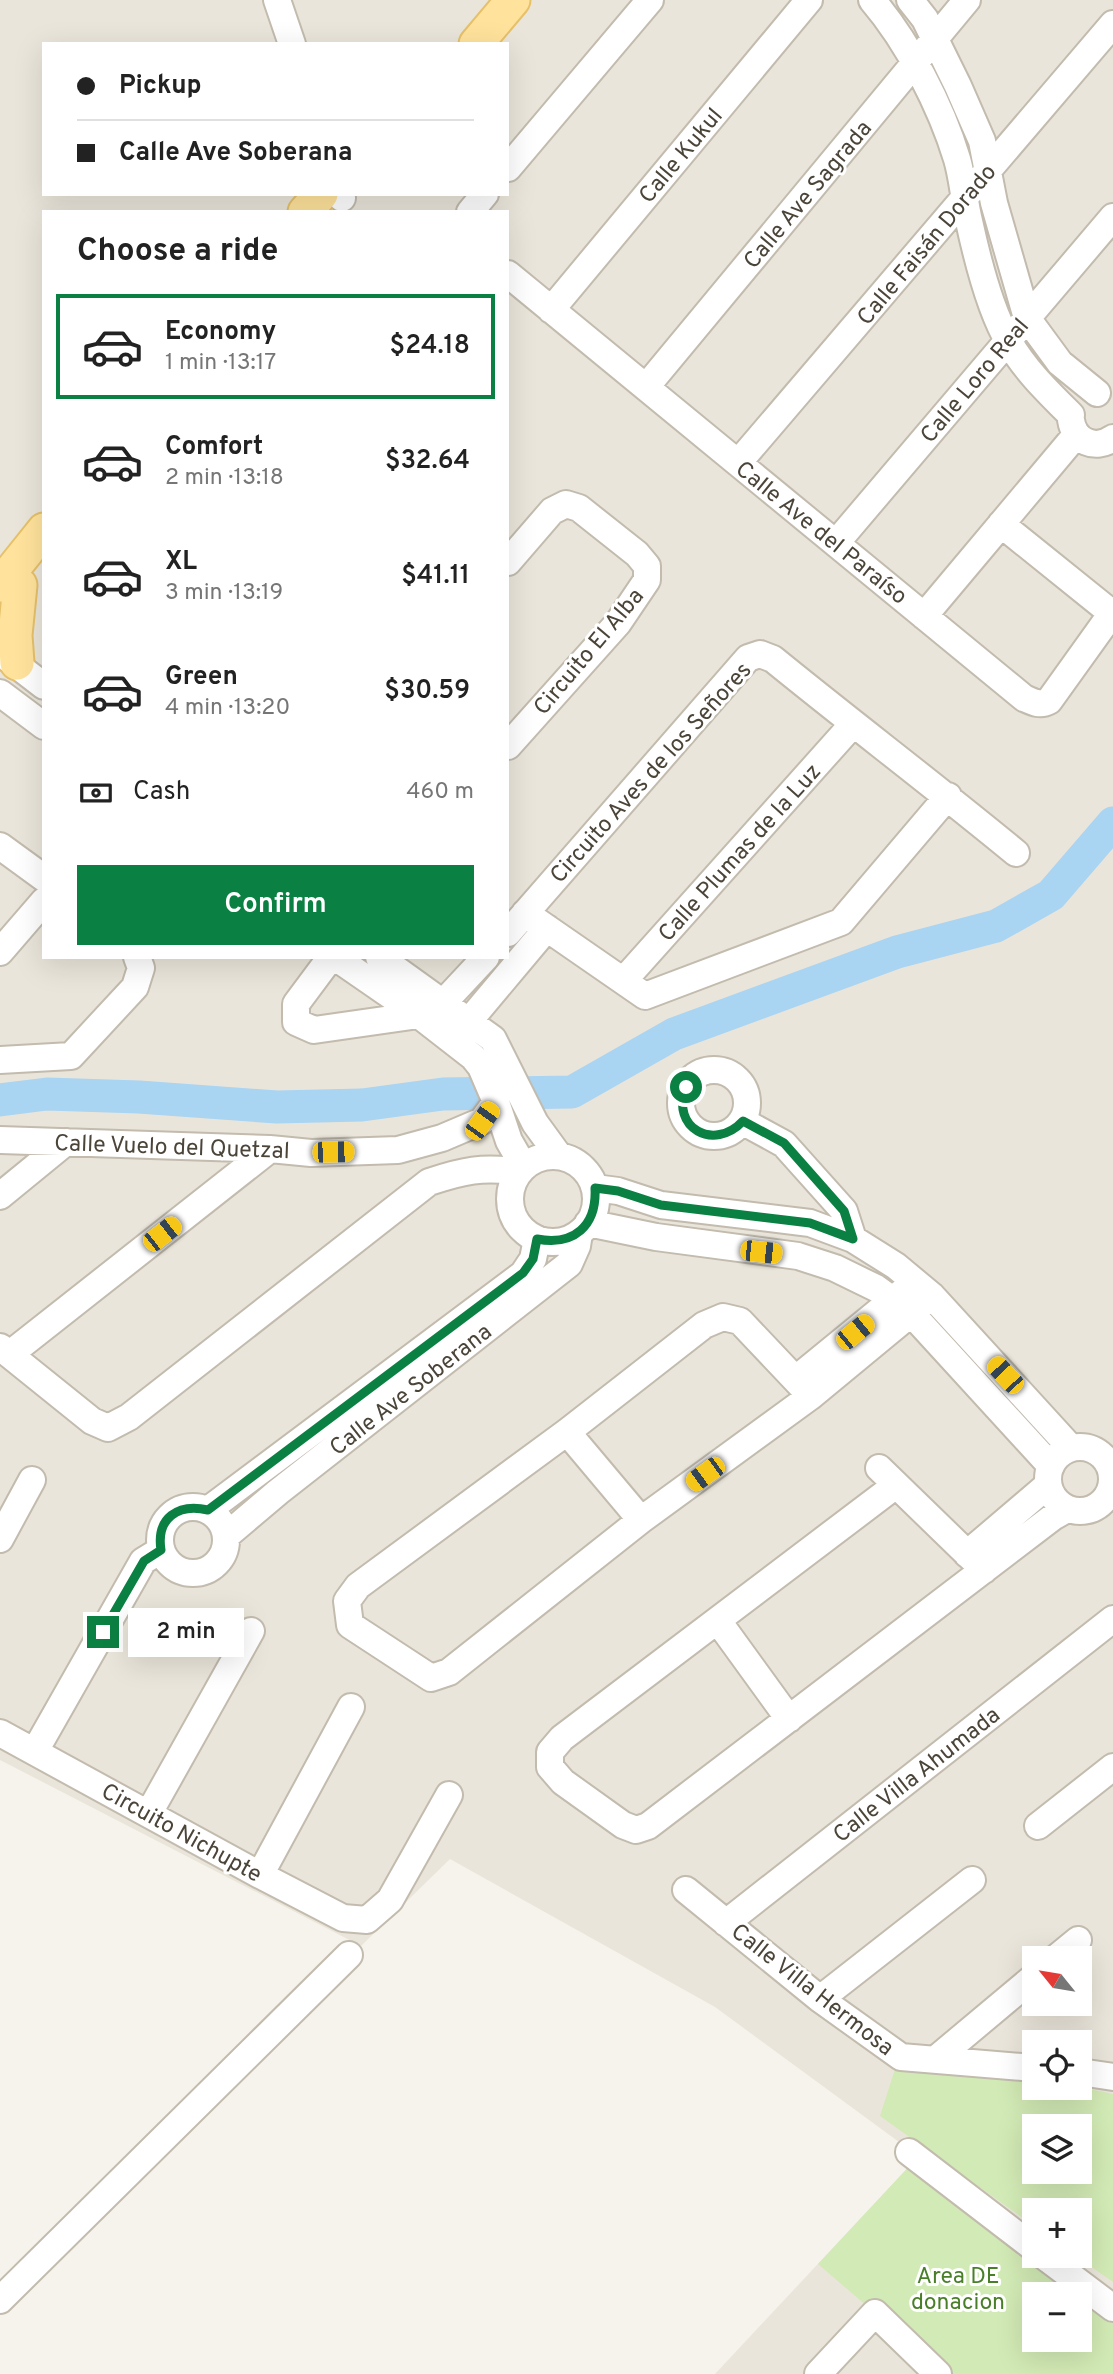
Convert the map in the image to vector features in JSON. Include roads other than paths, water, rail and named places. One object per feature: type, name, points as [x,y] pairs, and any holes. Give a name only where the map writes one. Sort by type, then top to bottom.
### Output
[{"type":"main road","points":[[452,42],[487,0]]},
{"type":"main road","points":[[478,42],[513,0]]},
{"type":"main road","points":[[310,210],[336,199]]},
{"type":"main road","points":[[6,666],[15,635],[5,586],[42,518]]},
{"type":"main road","points":[[5,586],[42,533]]},
{"type":"main road","points":[[5,586],[42,560]]},
{"type":"street","points":[[277,0],[291,42]]},
{"type":"street","points":[[509,167],[650,0]]},
{"type":"street","points":[[872,0],[901,39],[935,104],[958,159],[964,198],[988,292],[1008,341],[1039,384],[1091,444],[1100,444],[1113,438]]},
{"type":"street","points":[[910,0],[925,19],[982,141],[994,203],[1027,318],[1060,363],[1109,396]]},
{"type":"street","name":"Calle Ave Sagrada","points":[[646,387],[967,0]]},
{"type":"street","name":"Calle Kukul","points":[[551,310],[800,3]]},
{"type":"street","name":"Calle Faisán Dorado","points":[[738,463],[1113,24]]},
{"type":"street","points":[[472,210],[483,196]]},
{"type":"street","name":"Calle Loro Real","points":[[836,543],[1113,217]]},
{"type":"street","name":"Calle Ave del Paraíso","points":[[509,275],[1024,698],[1044,704],[1049,701],[1107,620],[1109,611],[1001,524]]},
{"type":"street","points":[[924,616],[1001,524],[1073,425],[1077,401],[1090,394],[1109,396]]},
{"type":"street","name":"Circuito El Alba","points":[[509,561],[552,511],[566,504],[579,508],[637,554],[647,566],[647,580],[618,623],[509,745]]},
{"type":"street","name":"Circuito Aves de los Señores","points":[[516,923],[748,658],[760,654],[773,659],[948,796],[1016,853]]},
{"type":"street","points":[[6,666],[42,685]]},
{"type":"street","points":[[0,693],[42,724]]},
{"type":"street","name":"Calle Plumas de la Luz","points":[[624,980],[853,724]]},
{"type":"street","name":"Circuito Aves de los Señores","points":[[516,923],[547,928],[645,996],[841,922],[948,796]]},
{"type":"street","points":[[0,846],[42,877]]},
{"type":"street","points":[[0,953],[42,903]]},
{"type":"street","points":[[459,1029],[547,928]]},
{"type":"street","points":[[0,1060],[71,1056],[135,987],[141,968],[138,959]]},
{"type":"street","points":[[331,959],[296,1003],[296,1021],[314,1030],[419,1015],[443,1003],[484,959]]},
{"type":"street","points":[[336,959],[419,1015],[493,1039],[535,1124],[559,1156]]},
{"type":"street","points":[[382,959],[443,1003],[481,1067],[522,1170]]},
{"type":"street","name":"Calle Vuelo del Quetzal","points":[[0,1140],[270,1149],[311,1153],[398,1150],[442,1138],[482,1121],[496,1102]]},
{"type":"street","points":[[743,1121],[784,1143],[844,1211],[853,1239]]},
{"type":"street","points":[[0,1196],[66,1142]]},
{"type":"street","points":[[270,1149],[5,1351],[92,1421],[108,1428],[129,1417],[429,1182],[464,1170],[522,1170]]},
{"type":"street","points":[[544,1156],[559,1156],[575,1161],[586,1171],[595,1188],[596,1203],[583,1228],[565,1240],[552,1242],[527,1234],[517,1223],[511,1209],[510,1195],[522,1170],[530,1162],[544,1156]]},
{"type":"street","points":[[595,1188],[618,1191],[661,1205],[810,1223],[853,1239],[924,1289],[1071,1448]]},
{"type":"street","points":[[583,1228],[798,1256],[835,1268],[903,1306],[1050,1476],[1059,1503],[1067,1509],[1086,1511],[1103,1502],[1112,1486],[1110,1467],[1106,1459],[1090,1448],[1071,1448],[1063,1452],[1050,1476],[975,1562],[789,1719],[648,1826],[636,1830],[623,1825],[563,1782],[550,1768],[550,1752],[562,1738],[718,1621],[887,1477],[975,1562]]},
{"type":"street","name":"Calle Ave Soberana","points":[[226,1536],[278,1492],[569,1264],[583,1228]]},
{"type":"street","name":"Calle Ave Soberana","points":[[208,1510],[523,1273],[533,1259],[537,1239]]},
{"type":"street","points":[[804,1387],[740,1321],[723,1317],[704,1325],[567,1432],[358,1586],[347,1601],[350,1625],[431,1678],[449,1672],[641,1520],[804,1387],[903,1306],[924,1289]]},
{"type":"street","points":[[567,1432],[641,1520]]},
{"type":"street","points":[[0,1539],[32,1480]]},
{"type":"street","points":[[194,1507],[208,1510],[220,1521],[226,1536],[221,1559],[212,1568],[188,1574],[166,1561],[159,1539],[162,1527],[170,1517],[181,1509],[194,1507]]},
{"type":"street","points":[[975,1562],[1067,1509]]},
{"type":"street","points":[[35,1751],[144,1561],[161,1550]]},
{"type":"street","points":[[718,1621],[789,1719]]},
{"type":"street","name":"Calle Villa Ahumada","points":[[726,1923],[1111,1626]]},
{"type":"street","points":[[149,1813],[251,1632]]},
{"type":"street","points":[[260,1875],[351,1707]]},
{"type":"street","name":"Circuito Nichupte","points":[[0,1733],[343,1918],[367,1920],[390,1900],[449,1795]]},
{"type":"street","points":[[1038,1826],[1113,1767]]},
{"type":"street","points":[[820,1999],[972,1880]]},
{"type":"street","name":"Calle Villa Hermosa","points":[[686,1890],[820,1999],[901,2057],[1022,2067]]},
{"type":"street","points":[[1071,1946],[1078,1940]]},
{"type":"street","points":[[0,2300],[349,1955]]},
{"type":"street","points":[[936,2059],[1022,1987]]},
{"type":"street","points":[[909,2152],[1022,2239]]},
{"type":"street","points":[[1060,2268],[1113,2308]]},
{"type":"street","points":[[818,2374],[875,2314],[938,2374]]},
{"type":"waterway","points":[[0,1100],[47,1094],[139,1097],[277,1107],[362,1105],[443,1094],[572,1092],[674,1034],[897,952],[996,926],[1051,895],[1113,823]]},
{"type":"park label","name":"Area DE donacion","points":[[958,2288]]}]
